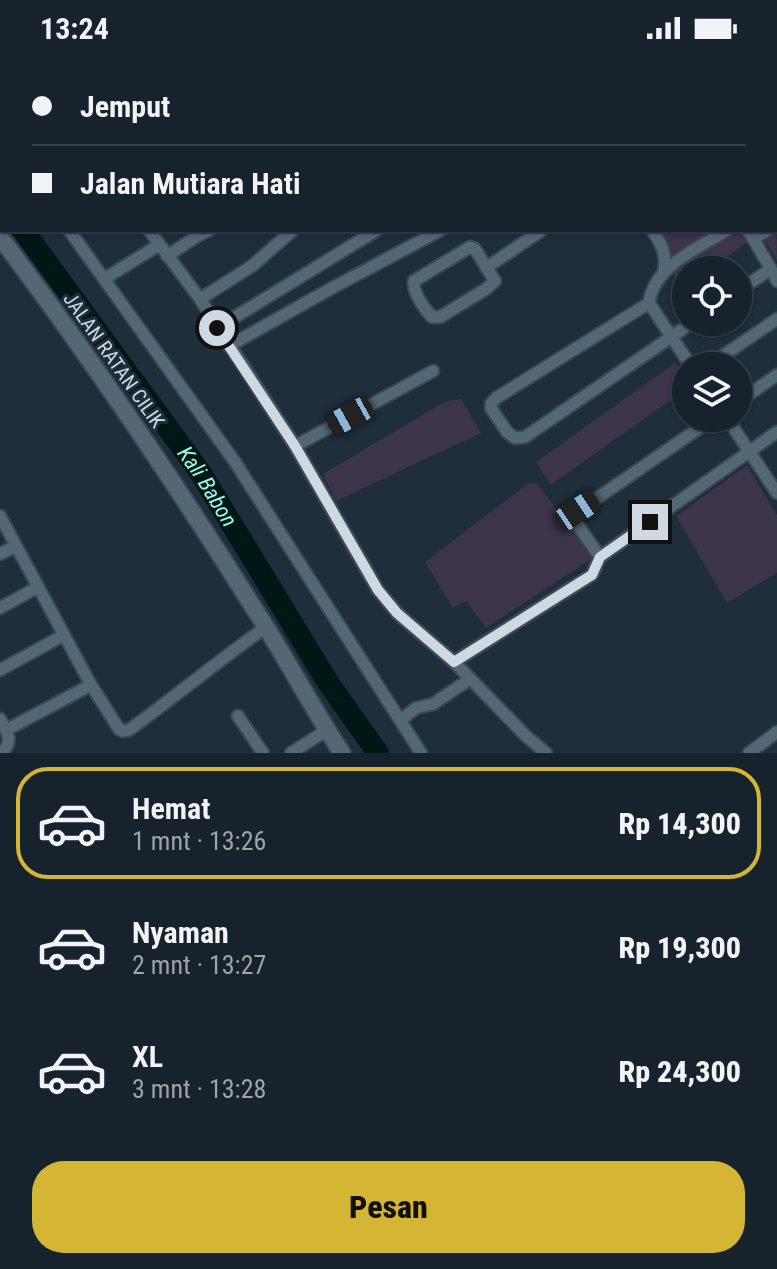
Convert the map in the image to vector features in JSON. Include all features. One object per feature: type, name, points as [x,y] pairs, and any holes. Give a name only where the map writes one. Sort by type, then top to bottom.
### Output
[{"type":"street","points":[[70,232],[235,462],[421,753]]},
{"type":"street","points":[[152,232],[200,299],[295,446],[378,590],[397,613],[454,662],[546,753]]},
{"type":"street","points":[[167,256],[206,232]]},
{"type":"street","points":[[200,299],[252,266],[291,232]]},
{"type":"street","points":[[217,328],[374,232]]},
{"type":"street","points":[[229,346],[437,232]]},
{"type":"street","points":[[486,268],[539,232]]},
{"type":"street","points":[[653,232],[666,260],[664,270],[651,290],[649,303],[682,352]]},
{"type":"street","points":[[664,270],[724,232]]},
{"type":"street","points":[[751,234],[774,275],[752,285]]},
{"type":"street","name":"JALAN RATAN CILIK","points":[[0,237],[66,324],[131,418],[266,627],[342,753]]},
{"type":"street","points":[[104,279],[159,245]]},
{"type":"street","points":[[470,247],[475,249],[486,268],[495,281],[493,284],[440,317],[430,315],[414,286],[416,279],[470,247]]},
{"type":"street","points":[[649,303],[496,398],[491,408],[507,432],[515,438],[525,437],[672,336]]},
{"type":"street","points":[[729,352],[777,319]]},
{"type":"street","points":[[295,446],[433,371]]},
{"type":"street","points":[[752,392],[777,375]]},
{"type":"street","points":[[600,557],[575,521],[574,514],[694,432]]},
{"type":"street","points":[[737,432],[777,493]]},
{"type":"street","points":[[454,662],[592,575],[600,557],[777,432]]},
{"type":"street","points":[[0,516],[91,685],[119,729],[126,731],[164,705],[266,627]]},
{"type":"street","points":[[0,554],[16,546]]},
{"type":"street","points":[[0,608],[38,587]]},
{"type":"street","points":[[0,670],[64,635]]},
{"type":"street","points":[[401,720],[416,708],[433,704],[470,679]]},
{"type":"street","points":[[6,730],[91,685]]},
{"type":"street","points":[[238,716],[263,753]]},
{"type":"street","points":[[0,719],[9,745],[2,753]]},
{"type":"street","points":[[291,753],[327,730]]},
{"type":"street","points":[[749,753],[777,732]]},
{"type":"shaded area","points":[[663,232],[777,232],[777,261],[760,233],[728,256],[672,256],[671,270]]},
{"type":"shaded area","points":[[672,365],[672,399],[551,485],[536,462]]},
{"type":"shaded area","points":[[461,399],[481,433],[336,501],[323,474],[444,402]]},
{"type":"shaded area","points":[[747,465],[777,515],[777,573],[727,603],[676,516]]},
{"type":"shaded area","points":[[529,483],[537,483],[593,558],[486,628],[466,601],[453,608],[425,562]]},
{"type":"waterway","name":"Kali Babon","points":[[24,232],[200,472],[329,684],[378,753]]},
{"type":"route","points":[[217,328],[295,446],[378,590],[397,613],[454,662],[592,575],[600,557],[650,522]]}]
